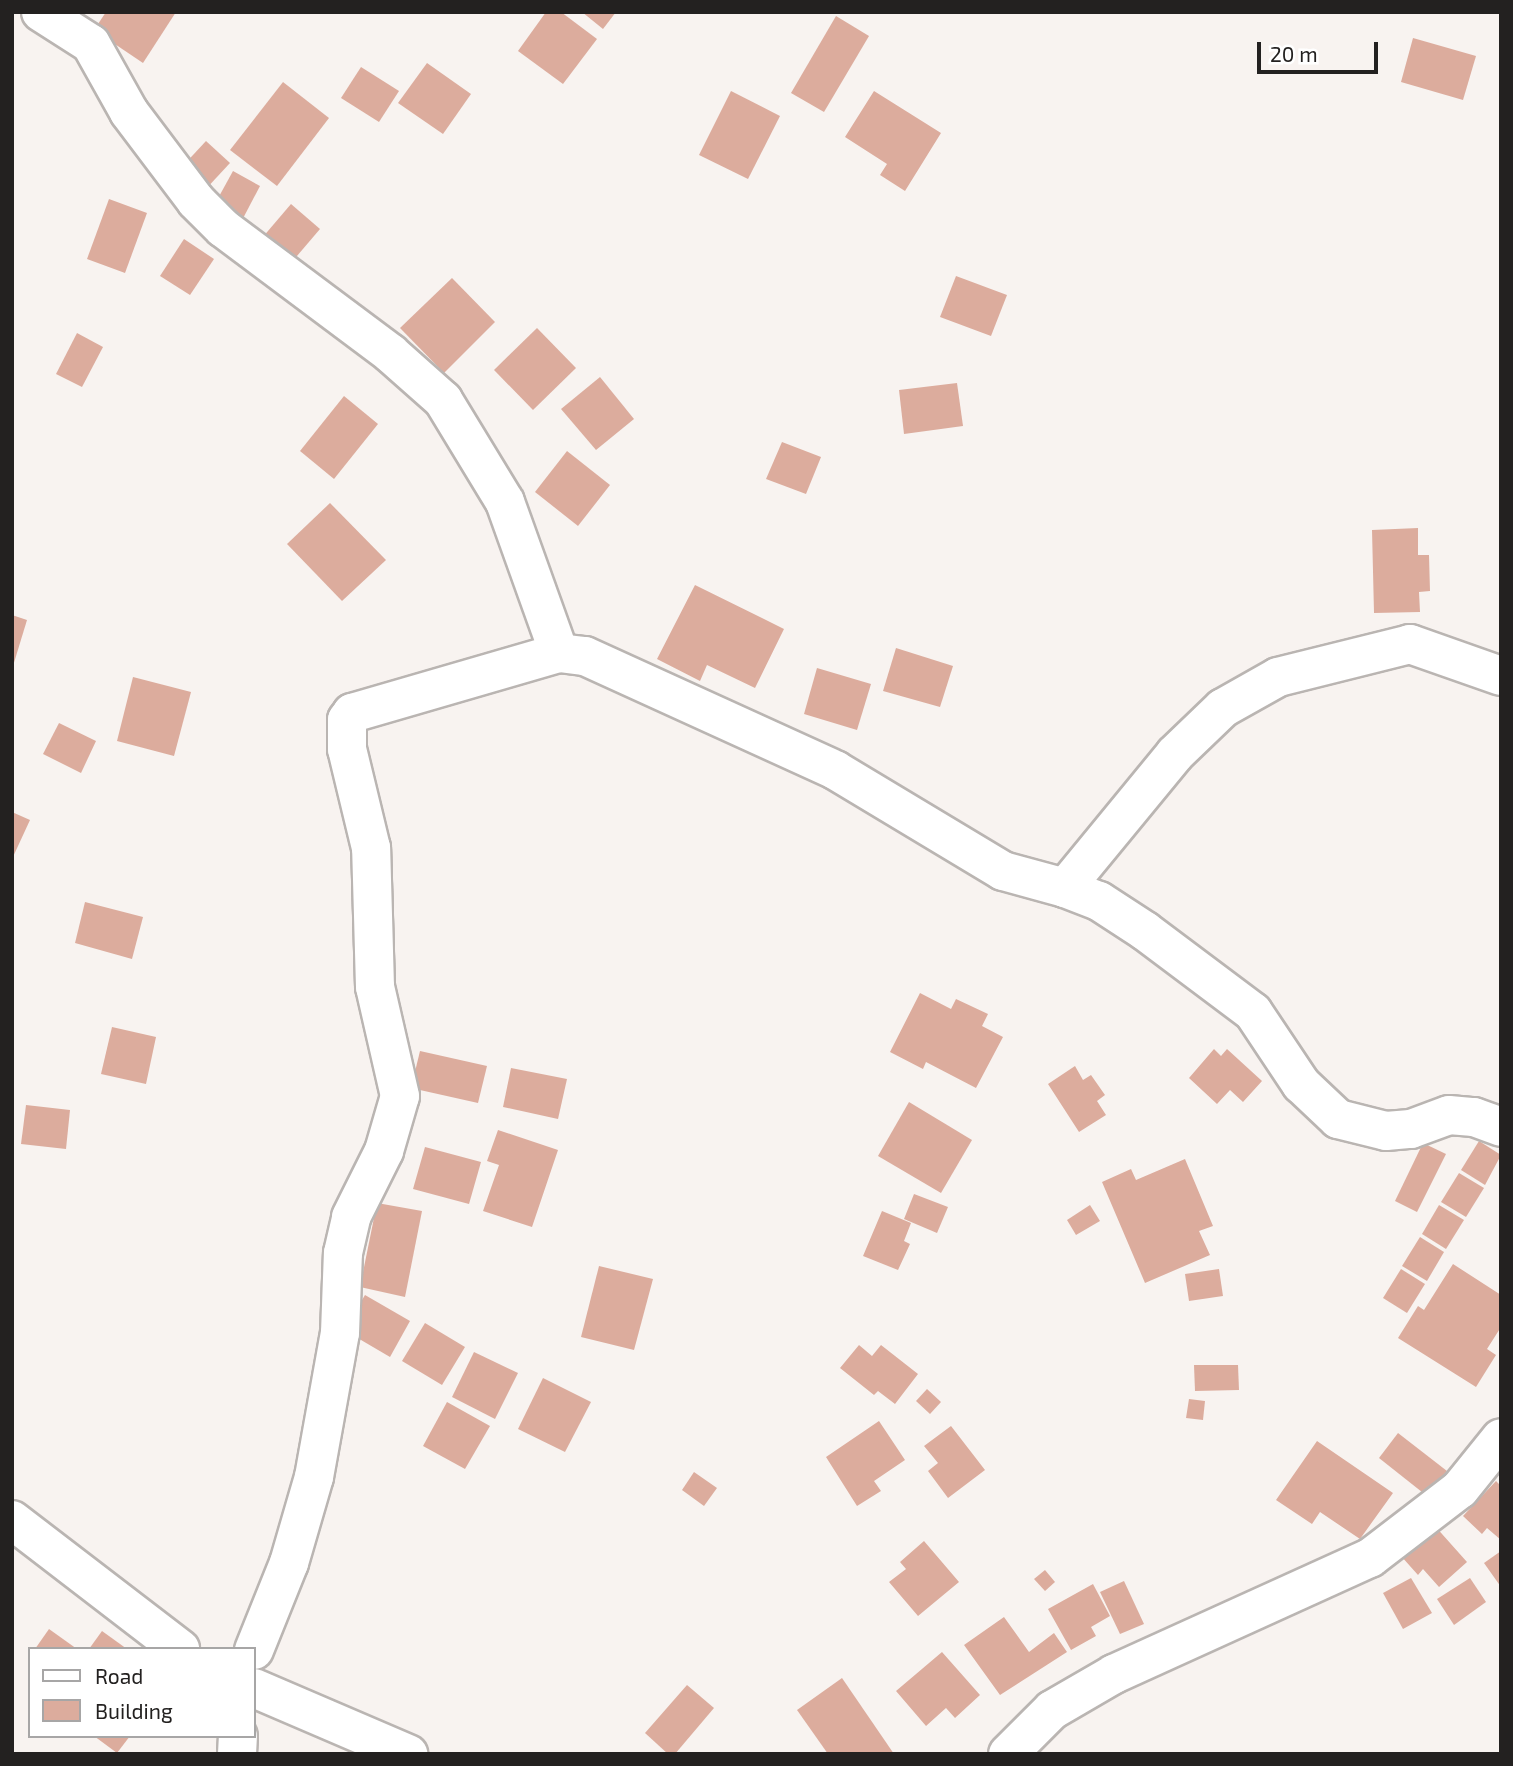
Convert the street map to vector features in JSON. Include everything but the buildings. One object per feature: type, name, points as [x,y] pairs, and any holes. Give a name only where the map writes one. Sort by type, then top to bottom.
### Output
[{"type":"street","points":[[41,12],[91,44],[129,112],[196,201],[223,228],[390,353],[443,400],[505,502],[559,653]]},
{"type":"street","points":[[1065,888],[1175,754],[1223,708],[1278,677],[1410,644],[1501,676]]},
{"type":"street","points":[[255,1647],[289,1563],[314,1477],[340,1333],[343,1253],[351,1217],[384,1152],[400,1096],[375,986],[371,848],[347,749],[347,720],[363,708],[559,653],[585,656],[835,770],[1003,871],[1065,888],[1098,901],[1145,931],[1253,1012],[1301,1084],[1338,1119],[1386,1131],[1411,1129],[1449,1115],[1474,1117],[1501,1127]]},
{"type":"street","points":[[1008,1754],[1052,1710],[1114,1674],[1370,1558],[1460,1489],[1501,1438]]},
{"type":"street","points":[[12,1520],[177,1647]]},
{"type":"street","points":[[256,1689],[408,1754]]}]
